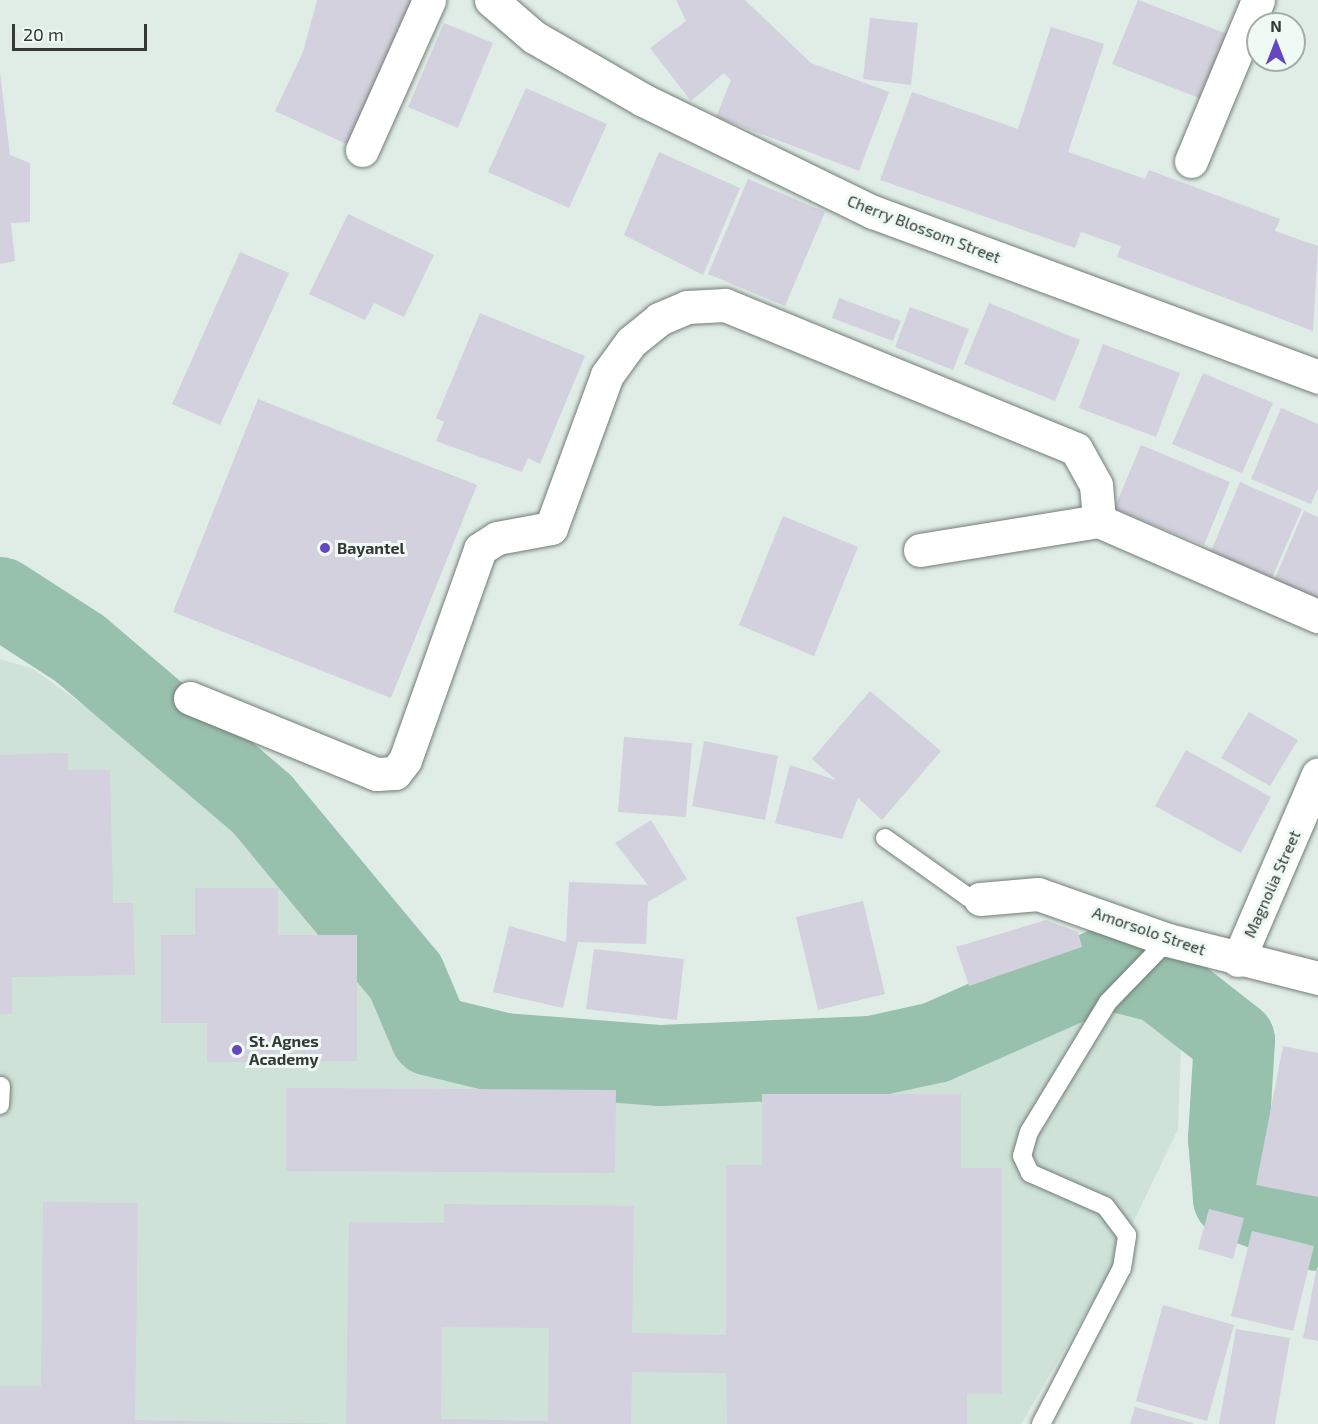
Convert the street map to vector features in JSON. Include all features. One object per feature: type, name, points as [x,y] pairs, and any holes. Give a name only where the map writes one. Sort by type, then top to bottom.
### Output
[{"type":"street","points":[[362,150],[429,0]]},
{"type":"street","name":"Cherry Blossom Street","points":[[491,0],[534,37],[643,100],[873,212],[1318,377]]},
{"type":"street","points":[[1191,161],[1258,0]]},
{"type":"street","points":[[190,698],[376,774],[395,773],[405,760],[480,549],[497,538],[551,528],[608,375],[631,342],[659,319],[687,307],[725,305],[1076,449],[1096,485],[1099,521]]},
{"type":"street","points":[[920,550],[1099,521],[1318,616]]},
{"type":"street","name":"Magnolia Street","points":[[1238,960],[1318,774]]},
{"type":"street","name":"Amorsolo Street","points":[[981,899],[1038,894],[1168,940],[1238,960],[1318,978]]},
{"type":"lane","points":[[885,838],[968,897],[981,899]]},
{"type":"lane","points":[[1041,1424],[1122,1268],[1127,1235],[1105,1206],[1030,1173],[1022,1156],[1029,1132],[1108,1002],[1168,940]]},
{"type":"lane","points":[[0,1105],[1,1086]]},
{"type":"shaded area","name":"St. Agnes Academy","points":[[0,659],[33,669],[158,759],[348,913],[419,1039],[697,1086],[913,1065],[1096,996],[1182,1021],[1178,1129],[1106,1279],[1021,1424],[0,1424]]},
{"type":"building","points":[[317,0],[412,0],[353,147],[275,111],[303,52]]},
{"type":"building","points":[[676,0],[745,0],[811,63],[889,92],[859,171],[716,117],[731,80],[724,73],[691,101],[650,48],[686,21]]},
{"type":"building","points":[[1138,0],[1230,35],[1204,100],[1112,64]]},
{"type":"building","points":[[870,18],[918,23],[911,85],[863,79]]},
{"type":"building","points":[[444,23],[493,43],[458,128],[408,107]]},
{"type":"building","points":[[1051,27],[1104,44],[1068,152],[1145,179],[1149,170],[1280,219],[1275,231],[1318,246],[1313,331],[1117,257],[1121,246],[1081,232],[1075,248],[880,180],[912,92],[1018,129]]},
{"type":"building","points":[[0,72],[10,155],[30,163],[30,222],[11,223],[15,261],[0,264]]},
{"type":"building","points":[[526,88],[607,124],[569,208],[488,172]]},
{"type":"building","points":[[659,152],[740,188],[703,275],[624,235]]},
{"type":"building","points":[[748,179],[825,212],[785,306],[708,274]]},
{"type":"building","points":[[348,214],[434,255],[404,317],[374,303],[365,320],[309,294]]},
{"type":"building","points":[[240,252],[289,273],[220,425],[172,404]]},
{"type":"building","points":[[839,298],[901,321],[893,341],[832,318]]},
{"type":"building","points":[[989,303],[1080,340],[1055,401],[964,364]]},
{"type":"building","points":[[910,307],[969,329],[953,370],[895,347]]},
{"type":"building","points":[[480,313],[585,356],[540,464],[528,458],[522,472],[436,441],[444,422],[436,418]]},
{"type":"building","points":[[1103,344],[1180,373],[1156,437],[1079,408]]},
{"type":"building","points":[[1203,373],[1273,403],[1242,473],[1172,444]]},
{"type":"building","name":"Bayantel","points":[[258,399],[477,485],[391,698],[173,612]]},
{"type":"building","points":[[1281,408],[1318,424],[1318,488],[1311,504],[1251,479]]},
{"type":"building","points":[[1141,445],[1230,482],[1204,545],[1114,509]]},
{"type":"building","points":[[1240,482],[1302,509],[1270,582],[1209,556]]},
{"type":"building","points":[[1304,511],[1318,517],[1318,604],[1272,585]]},
{"type":"building","points":[[783,516],[858,547],[814,656],[739,625]]},
{"type":"building","points":[[870,691],[941,751],[882,820],[858,798],[842,839],[775,823],[790,765],[836,780],[812,759]]},
{"type":"building","points":[[1249,712],[1298,740],[1270,786],[1221,758]]},
{"type":"building","points":[[624,737],[692,743],[686,817],[618,812]]},
{"type":"building","points":[[704,741],[778,756],[765,820],[692,806]]},
{"type":"building","points":[[1186,750],[1271,797],[1241,853],[1155,806]]},
{"type":"building","points":[[68,753],[68,770],[110,770],[113,903],[133,903],[135,975],[12,977],[12,1014],[0,1014],[0,755]]},
{"type":"building","points":[[651,820],[687,879],[648,902],[646,944],[578,942],[563,1008],[493,992],[509,926],[566,942],[569,882],[648,885],[615,843]]},
{"type":"building","points":[[195,888],[278,888],[278,935],[357,935],[357,1061],[207,1062],[207,1023],[161,1023],[161,935],[195,935]]},
{"type":"building","points":[[863,901],[885,994],[818,1010],[796,917]]},
{"type":"building","points":[[1046,920],[1078,932],[1082,947],[969,986],[956,947]]},
{"type":"building","points":[[594,949],[684,959],[677,1020],[586,1009]]},
{"type":"building","points":[[1283,1046],[1318,1053],[1318,1197],[1256,1185]]},
{"type":"building","points":[[286,1088],[616,1090],[615,1173],[286,1171]]},
{"type":"building","points":[[762,1094],[961,1094],[961,1168],[1002,1168],[1002,1394],[967,1394],[967,1424],[727,1424],[726,1373],[632,1372],[631,1424],[346,1424],[349,1222],[444,1223],[444,1204],[634,1206],[632,1333],[726,1335],[726,1165],[762,1165]],"holes":[[[442,1327],[549,1328],[548,1421],[441,1419]]]},
{"type":"building","points":[[43,1202],[138,1203],[135,1420],[338,1424],[0,1424],[0,1386],[41,1386]]},
{"type":"building","points":[[1209,1209],[1244,1218],[1233,1259],[1198,1249]]},
{"type":"building","points":[[1252,1231],[1314,1246],[1293,1331],[1231,1316]]},
{"type":"building","points":[[1318,1267],[1318,1341],[1303,1338]]},
{"type":"building","points":[[1163,1305],[1234,1325],[1207,1421],[1136,1401]]},
{"type":"building","points":[[1236,1329],[1290,1338],[1275,1424],[1219,1424]]},
{"type":"building","points":[[1135,1407],[1193,1423],[1193,1424],[1130,1424]]},
{"type":"waterway","points":[[0,597],[79,648],[262,804],[405,976],[430,1035],[504,1053],[661,1065],[871,1056],[935,1042],[1103,968],[1160,982],[1234,1040],[1228,1138],[1233,1198],[1318,1230]]},
{"type":"place","name":"Bayantel","points":[[325,548]]},
{"type":"place","name":"St. Agnes Academy","points":[[237,1050]]}]
